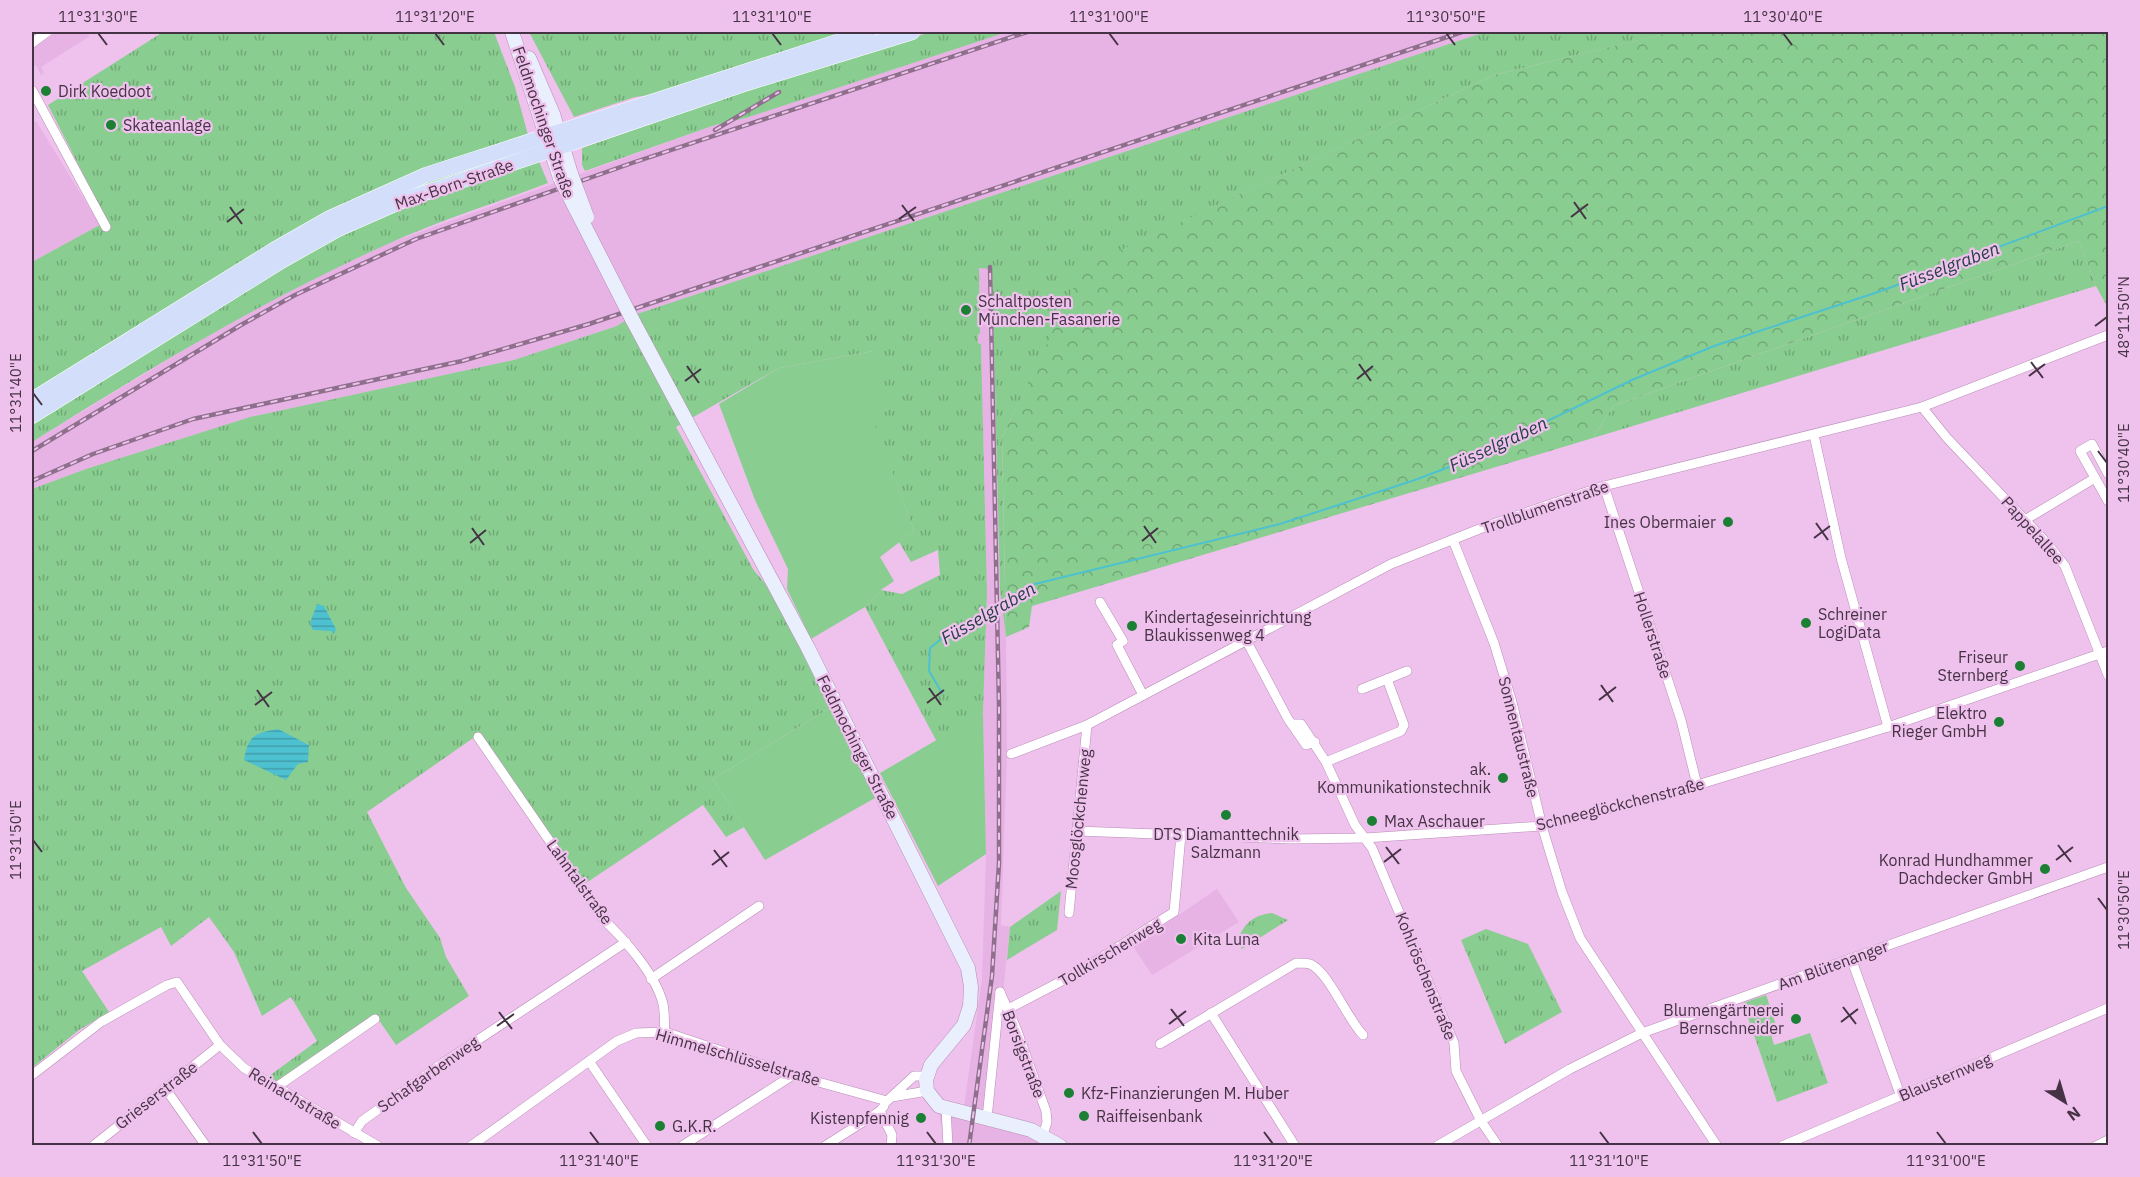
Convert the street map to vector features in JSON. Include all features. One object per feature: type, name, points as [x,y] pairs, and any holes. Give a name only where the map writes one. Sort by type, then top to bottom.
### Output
[{"type":"main road","name":"Feldmochinger Straße","points":[[513,32],[566,176],[610,276],[808,648],[968,968],[971,987],[970,1006],[964,1025],[932,1063],[927,1076]]},
{"type":"main road","name":"Max-Born-Straße","points":[[32,400],[177,308],[330,218],[426,176],[552,133],[868,32]]},
{"type":"main road","name":"Max-Born-Straße","points":[[32,416],[281,261],[336,230],[404,200],[747,83],[912,32]]},
{"type":"main road","points":[[927,1076],[927,1091],[935,1102],[946,1108],[1043,1135],[1060,1146]]},
{"type":"street","points":[[32,43],[47,32]]},
{"type":"street","points":[[32,90],[35,107],[106,227]]},
{"type":"street","name":"Trollblumenstraße","points":[[1011,754],[1088,725],[1391,564],[1513,516],[1604,486],[1922,406],[2109,335]]},
{"type":"street","name":"Pappelallee","points":[[1922,406],[1947,438],[2065,566],[2105,652],[2109,675]]},
{"type":"street","points":[[1814,435],[1841,558],[1888,727]]},
{"type":"street","points":[[2109,474],[2092,444],[2080,451],[2109,501]]},
{"type":"street","points":[[2025,520],[2095,478]]},
{"type":"street","name":"Hollerstraße","points":[[1604,486],[1681,720],[1697,785]]},
{"type":"street","name":"Sonnentaustraße","points":[[1453,540],[1494,643],[1512,702],[1542,826],[1562,892],[1580,939],[1717,1146]]},
{"type":"street","points":[[1100,602],[1123,641],[1117,645],[1143,695]]},
{"type":"street","name":"Kohlröschenstraße","points":[[1246,640],[1292,724],[1301,724],[1315,742],[1355,825],[1372,848],[1454,1043],[1456,1071],[1481,1121],[1498,1146]]},
{"type":"street","name":"Schneeglöckchenstraße","points":[[1076,831],[1365,838],[1542,826],[1697,785],[1888,727],[2105,652]]},
{"type":"street","points":[[1362,689],[1407,671]]},
{"type":"street","points":[[1326,762],[1401,731],[1404,725],[1387,679]]},
{"type":"street","name":"Moosglöckchenweg","points":[[1068,913],[1088,725]]},
{"type":"street","name":"Lahntalstraße","points":[[478,737],[604,920],[626,942],[651,979],[664,1006],[665,1032]]},
{"type":"street","name":"Tollkirschenweg","points":[[1008,1009],[1075,974],[1174,912],[1181,835]]},
{"type":"street","name":"Am Blütenanger","points":[[1437,1146],[1570,1069],[1642,1033],[2109,867]]},
{"type":"street","points":[[651,979],[759,906]]},
{"type":"street","name":"Schafgarbenweg","points":[[354,1132],[362,1121],[443,1063],[626,942]]},
{"type":"street","points":[[1851,958],[1901,1096]]},
{"type":"street","points":[[1160,1044],[1296,963],[1311,964],[1321,973],[1355,1027],[1363,1035]]},
{"type":"street","name":"Reinachstraße","points":[[32,1075],[101,1022],[167,985],[177,982],[220,1045],[244,1068],[378,1146]]},
{"type":"street","name":"Borsigstraße","points":[[987,1118],[1000,992],[1047,1116],[1043,1135]]},
{"type":"street","name":"Blausternweg","points":[[1782,1146],[2109,1008]]},
{"type":"street","points":[[1210,1013],[1295,1146]]},
{"type":"street","points":[[275,1088],[375,1019]]},
{"type":"street","name":"Himmelschlüsselstraße","points":[[471,1146],[617,1041],[636,1033],[665,1032],[793,1075],[890,1099]]},
{"type":"street","name":"Grieserstraße","points":[[99,1144],[220,1045]]},
{"type":"street","points":[[589,1061],[647,1146]]},
{"type":"street","points":[[682,1146],[793,1075]]},
{"type":"street","points":[[825,1146],[880,1111],[914,1076],[927,1076]]},
{"type":"street","points":[[165,1088],[206,1146]]},
{"type":"street","points":[[890,1099],[927,1091]]},
{"type":"street","points":[[946,1108],[948,1146]]},
{"type":"street","points":[[880,1111],[892,1135],[891,1146]]},
{"type":"street","points":[[2096,1146],[2109,1140]]},
{"type":"shaded area","points":[[57,32],[86,32],[90,36],[41,67],[44,73],[41,75],[36,65],[32,67],[32,48]]},
{"type":"shaded area","points":[[1007,32],[1485,32],[634,315],[617,326],[514,360],[250,417],[86,469],[32,489],[32,442],[204,338],[306,282],[392,242],[715,125],[746,118]]},
{"type":"shaded area","points":[[36,121],[100,225],[32,262],[32,123]]},
{"type":"shaded area","points":[[990,267],[992,269],[1000,590],[1006,637],[1007,754],[1001,925],[1010,927],[990,1117],[1056,1145],[945,1145],[939,1114],[964,1107],[982,979],[986,854],[983,713],[987,592],[981,344],[978,343],[978,334],[980,333],[979,268]]},
{"type":"shaded area","points":[[317,604],[324,606],[336,629],[334,634],[331,631],[313,630],[310,623]]},
{"type":"shaded area","points":[[278,729],[309,745],[308,762],[298,764],[286,780],[244,760],[250,740],[258,734]]},
{"type":"shaded area","points":[[1217,889],[1239,922],[1152,975],[1133,946]]},
{"type":"green space","points":[[163,32],[494,32],[515,87],[528,135],[548,183],[409,235],[343,265],[163,362],[32,442],[32,262],[107,221],[48,105]]},
{"type":"green space","points":[[274,32],[321,32],[287,52]]},
{"type":"green space","points":[[529,32],[849,32],[658,94],[635,97],[574,117]]},
{"type":"green space","points":[[931,32],[1007,32],[746,118],[715,125],[585,171],[582,165],[582,148],[750,89]]},
{"type":"green space","points":[[1485,32],[1664,32],[1665,34],[1494,75],[1084,268],[1002,437],[1006,637],[1000,590],[992,269],[979,268],[980,334],[978,334],[978,343],[981,344],[987,592],[983,713],[937,742],[865,607],[881,590],[902,594],[940,575],[938,550],[911,562],[899,542],[914,531],[871,416],[874,351],[779,368],[676,427],[753,569],[771,591],[830,708],[713,779],[744,827],[726,837],[703,805],[583,885],[479,734],[367,812],[406,888],[440,938],[446,957],[469,996],[396,1045],[376,1016],[277,1082],[269,1076],[317,1041],[291,997],[262,1016],[234,952],[209,917],[171,946],[161,927],[82,971],[109,1012],[79,1030],[32,1068],[32,489],[86,469],[250,417],[514,360],[617,326],[634,315]]},
{"type":"green space","points":[[1664,32],[2108,32],[2108,308],[2096,286],[2079,241],[1613,406],[1593,438],[1032,606],[1029,627],[1006,637],[1002,437],[1083,268],[1494,75],[1664,34]]},
{"type":"green space","name":"Skateanlage","points":[[117,112],[125,124],[105,138],[96,126]]},
{"type":"green space","points":[[2079,241],[2096,286],[1593,438],[1613,406]]},
{"type":"green space","points":[[874,351],[892,409],[872,417],[914,531],[880,557],[894,581],[881,590],[865,607],[811,639],[787,589],[788,569],[755,500],[719,404],[779,368]]},
{"type":"green space","points":[[830,708],[875,798],[765,860],[713,779]]},
{"type":"green space","points":[[983,713],[986,854],[938,886],[880,773]]},
{"type":"green space","points":[[1061,891],[1057,930],[1007,960],[1010,927]]},
{"type":"green space","points":[[1272,913],[1288,920],[1242,949],[1237,942],[1246,925],[1254,918]]},
{"type":"green space","points":[[1486,929],[1528,944],[1562,1012],[1505,1044],[1461,940]]},
{"type":"green space","points":[[1766,995],[1778,1031],[1771,1034],[1774,1045],[1810,1033],[1828,1083],[1777,1102],[1743,1003]]},
{"type":"waterway","name":"Füsselgraben","points":[[942,693],[929,671],[930,648],[951,631],[1031,585],[1280,524],[1415,480],[1465,461],[1632,380],[1714,346],[1881,291],[2108,206]]},
{"type":"railway","points":[[32,451],[295,295],[416,239],[632,163],[1027,32]]},
{"type":"railway","points":[[32,481],[93,454],[193,419],[462,361],[589,324],[1462,32]]},
{"type":"railway","points":[[715,130],[779,92]]},
{"type":"railway","points":[[969,1146],[992,976],[999,863],[999,706],[990,267]]},
{"type":"place","name":"Dirk Koedoot","points":[[46,91]]},
{"type":"place","name":"Skateanlage","points":[[111,125]]},
{"type":"place","name":"Schaltposten München-Fasanerie","points":[[966,310]]},
{"type":"place","name":"Ines Obermaier","points":[[1728,522]]},
{"type":"place","name":"Schreiner LogiData","points":[[1806,623]]},
{"type":"place","name":"Kindertageseinrichtung Blaukissenweg 4","points":[[1132,626]]},
{"type":"place","name":"Friseur Sternberg","points":[[2020,666]]},
{"type":"place","name":"Elektro Rieger GmbH","points":[[1999,722]]},
{"type":"place","name":"ak. Kommunikationstechnik","points":[[1503,778]]},
{"type":"place","name":"DTS Diamanttechnik Salzmann","points":[[1226,815]]},
{"type":"place","name":"Max Aschauer","points":[[1372,821]]},
{"type":"place","name":"Konrad Hundhammer Dachdecker GmbH","points":[[2045,869]]},
{"type":"place","name":"Kita Luna","points":[[1181,939]]},
{"type":"place","name":"Blumengärtnerei Bernschneider","points":[[1796,1019]]},
{"type":"place","name":"Kfz-Finanzierungen M. Huber","points":[[1069,1093]]},
{"type":"place","name":"Raiffeisenbank","points":[[1084,1116]]},
{"type":"place","name":"Kistenpfennig","points":[[921,1118]]},
{"type":"place","name":"G.K.R.","points":[[660,1126]]}]
